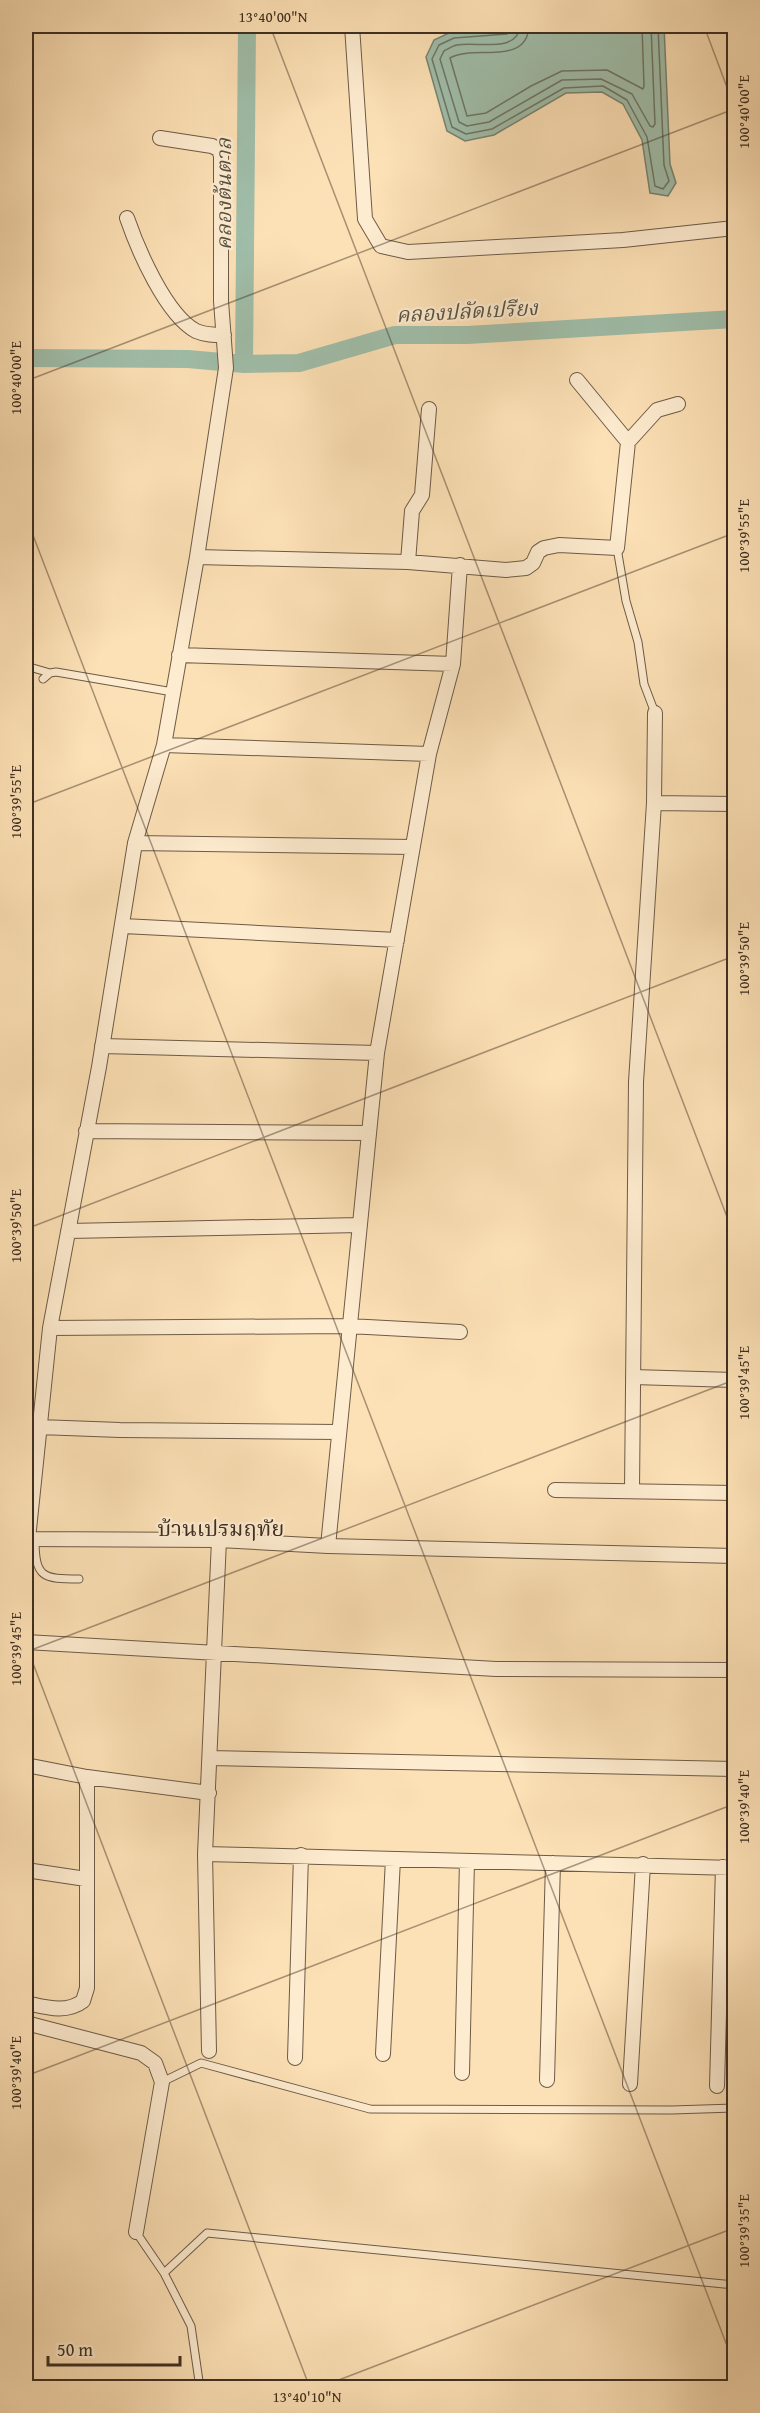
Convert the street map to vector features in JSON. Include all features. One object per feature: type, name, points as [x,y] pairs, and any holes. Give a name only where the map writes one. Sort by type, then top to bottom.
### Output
[{"type":"street","points":[[352,26],[365,219],[381,246],[408,252],[623,240],[735,228]]},
{"type":"street","points":[[160,138],[212,146],[218,149],[221,155],[221,301],[226,368],[197,557],[164,745],[135,843],[102,1046],[50,1328],[29,1539],[219,1540],[328,1546],[735,1556]]},
{"type":"street","points":[[127,218],[137,246],[171,308],[183,321],[196,330],[225,342]]},
{"type":"street","points":[[577,380],[628,442]]},
{"type":"street","points":[[197,557],[408,562],[506,570],[526,568],[533,563],[538,552],[544,548],[559,545],[617,548],[628,442],[657,410],[678,404]]},
{"type":"street","points":[[408,562],[412,511],[422,495],[429,409]]},
{"type":"street","points":[[328,1546],[377,1053],[429,754],[453,664],[460,565]]},
{"type":"street","points":[[179,655],[453,664]]},
{"type":"street","points":[[632,1490],[636,1082],[654,803],[655,713]]},
{"type":"street","points":[[164,745],[429,754]]},
{"type":"street","points":[[654,803],[735,804]]},
{"type":"street","points":[[135,843],[412,847]]},
{"type":"street","points":[[123,926],[396,940]]},
{"type":"street","points":[[102,1046],[377,1053]]},
{"type":"street","points":[[87,1131],[369,1133]]},
{"type":"street","points":[[68,1231],[359,1225]]},
{"type":"street","points":[[50,1328],[349,1326],[460,1332]]},
{"type":"street","points":[[633,1377],[735,1380]]},
{"type":"street","points":[[39,1427],[339,1432]]},
{"type":"street","points":[[555,1490],[735,1493]]},
{"type":"street","points":[[208,2051],[205,1854],[219,1540]]},
{"type":"street","points":[[26,1642],[496,1669],[735,1670]]},
{"type":"street","points":[[210,1758],[735,1768]]},
{"type":"street","points":[[26,1765],[87,1777],[209,1793]]},
{"type":"street","points":[[26,2003],[51,2008],[74,2008],[83,2001],[87,1988],[87,1777]]},
{"type":"street","points":[[205,1854],[553,1863],[643,1863],[729,1867],[717,2086]]},
{"type":"street","points":[[295,2058],[301,1855]]},
{"type":"street","points":[[383,2055],[393,1859]]},
{"type":"street","points":[[462,2073],[467,1861]]},
{"type":"street","points":[[547,2080],[553,1863]]},
{"type":"street","points":[[630,2084],[643,1863]]},
{"type":"street","points":[[26,1870],[86,1879]]},
{"type":"street","points":[[26,2023],[141,2053],[155,2063],[162,2082],[136,2232]]},
{"type":"lane","points":[[617,548],[626,601],[638,642],[644,684],[655,713]]},
{"type":"lane","points":[[26,666],[50,674]]},
{"type":"lane","points":[[43,679],[56,672],[173,692]]},
{"type":"lane","points":[[29,1539],[40,1573],[50,1579],[79,1579]]},
{"type":"lane","points":[[162,2082],[201,2063],[370,2109],[672,2110],[735,2108]]},
{"type":"lane","points":[[136,2232],[164,2273],[191,2326],[200,2388]]},
{"type":"lane","points":[[164,2273],[207,2233],[735,2285]]},
{"type":"water","points":[[520,26],[664,26],[670,164],[676,183],[668,196],[650,193],[642,140],[623,104],[602,92],[566,93],[494,135],[465,141],[447,131],[426,57],[434,40],[453,31],[495,30]]},
{"type":"waterway","name":"คลองต้นตาล","points":[[244,364],[247,26]]},
{"type":"waterway","name":"คลองปลัดเปรียง","points":[[26,358],[188,359],[244,364],[299,363],[395,335],[467,335],[734,319]]},
{"type":"district","name":"บ้านเปรมฤทัย","points":[[221,1528]]}]
